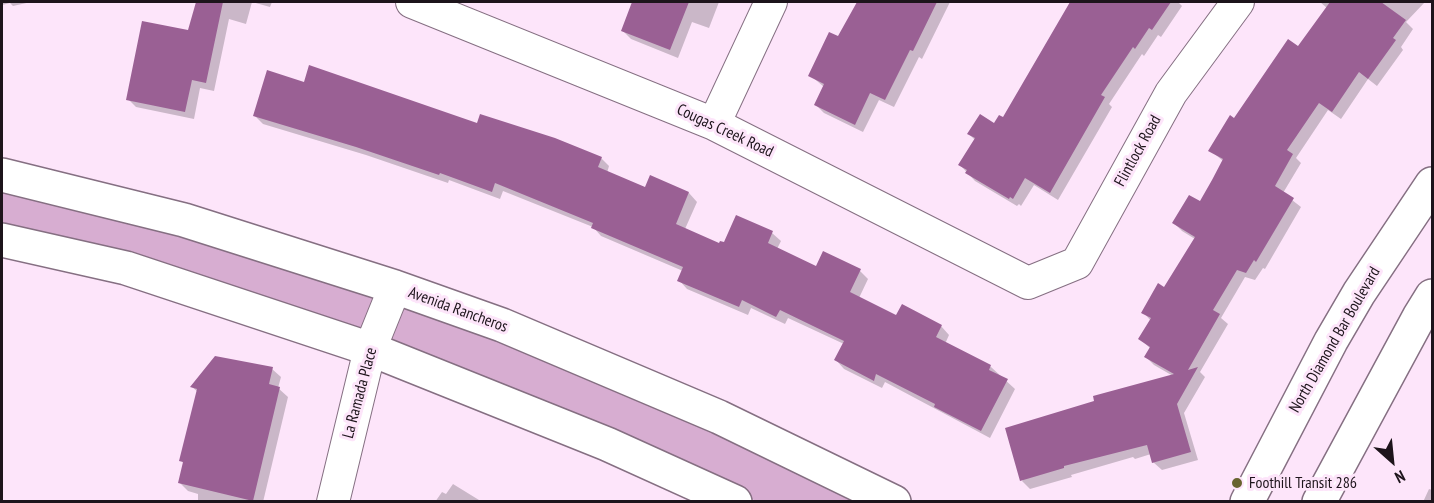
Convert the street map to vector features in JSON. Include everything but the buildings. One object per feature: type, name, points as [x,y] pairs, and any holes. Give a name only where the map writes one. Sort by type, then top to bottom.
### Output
[{"type":"main road","name":"Avenida Rancheros","points":[[2,176],[184,220],[395,287],[502,325],[719,417],[894,501]]},
{"type":"main road","name":"North Diamond Bar Boulevard","points":[[1247,501],[1348,312],[1432,184]]},
{"type":"main road","points":[[2,240],[126,268],[370,349],[607,444],[735,501]]},
{"type":"main road","points":[[1319,501],[1432,296]]},
{"type":"street","name":"Cougas Creek Road","points":[[412,2],[714,124],[1028,283]]},
{"type":"street","points":[[714,124],[771,2]]},
{"type":"street","name":"Flintlock Road","points":[[1028,283],[1077,262],[1170,93],[1238,2]]},
{"type":"street","name":"La Ramada Place","points":[[333,501],[370,349],[395,287]]},
{"type":"shaded area","points":[[2,181],[383,289],[364,342],[2,234]]},
{"type":"shaded area","points":[[403,298],[881,501],[756,501],[632,444],[380,345]]},
{"type":"place","name":"Foothill Transit 286","points":[[1237,483]]}]
